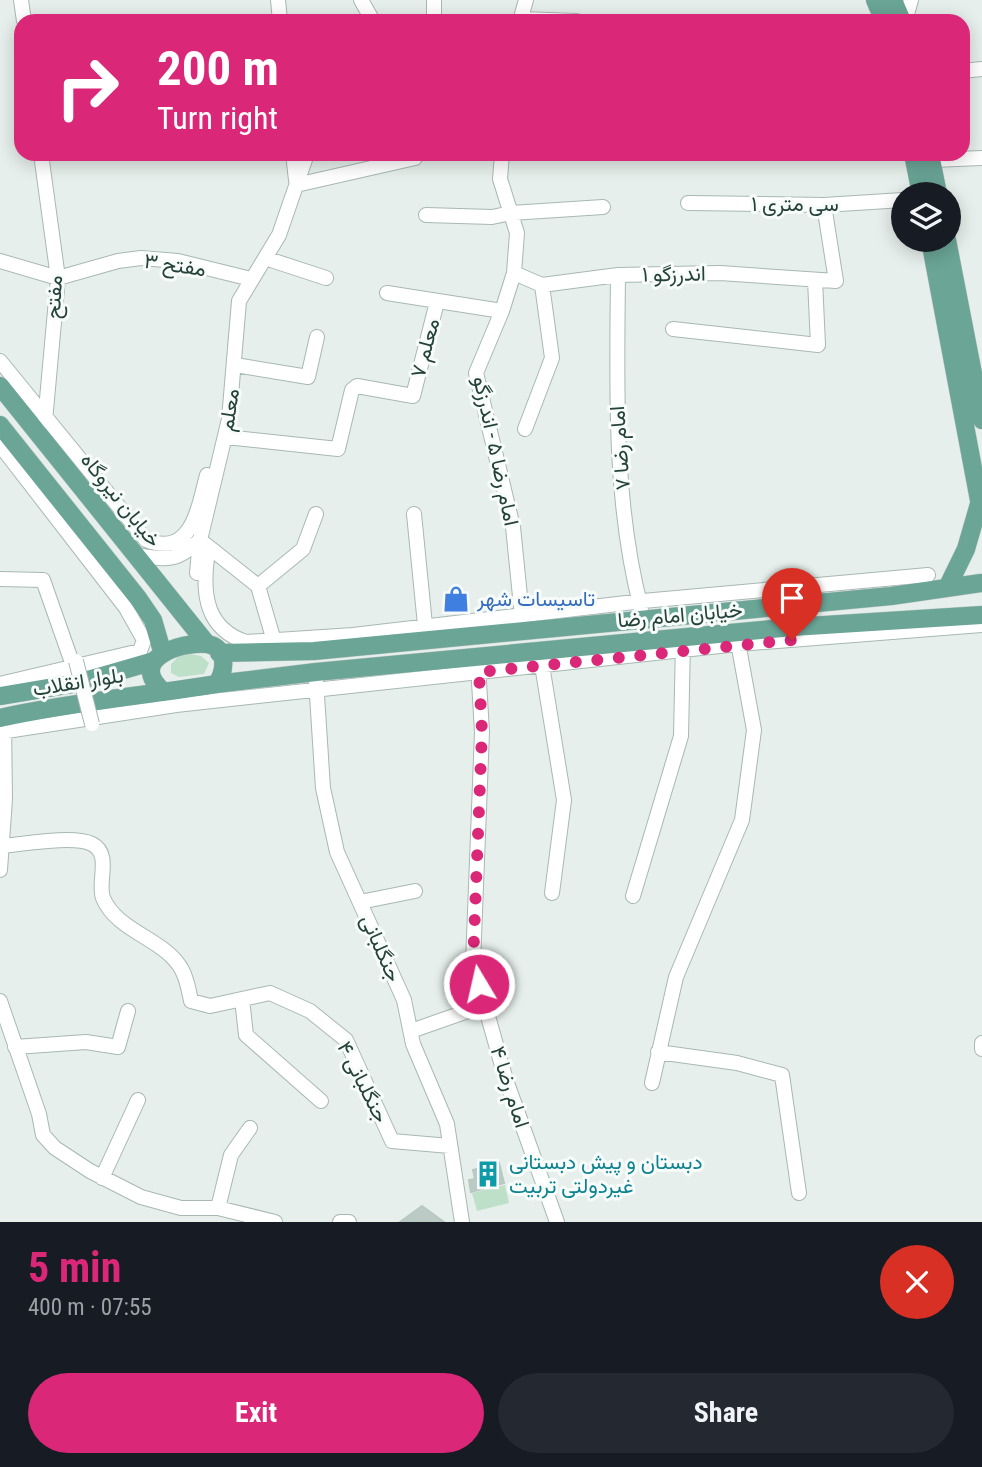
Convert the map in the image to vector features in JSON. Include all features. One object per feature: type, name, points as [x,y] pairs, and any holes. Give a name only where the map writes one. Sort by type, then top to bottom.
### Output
[{"type":"main road","points":[[914,161],[919,182]]},
{"type":"main road","points":[[932,161],[936,182]]},
{"type":"main road","points":[[932,252],[979,478],[981,508],[966,549],[947,588]]},
{"type":"main road","points":[[949,252],[982,420]]},
{"type":"main road","name":"خیابان نیروگاه","points":[[0,386],[212,647]]},
{"type":"main road","points":[[0,425],[153,620],[158,656],[153,678],[164,692]]},
{"type":"main road","points":[[138,598],[148,598],[155,592],[158,583]]},
{"type":"main road","points":[[982,583],[979,596],[982,606]]},
{"type":"main road","name":"خیابان امام رضا","points":[[212,647],[274,647],[314,651],[426,634],[642,610],[891,596],[982,583]]},
{"type":"main road","points":[[891,596],[942,596],[950,604],[946,617]]},
{"type":"main road","name":"خیابان امام رضا","points":[[216,684],[276,676],[316,681],[982,615]]},
{"type":"main road","points":[[212,647],[224,667],[216,684]]},
{"type":"main road","name":"بلوار انقلاب","points":[[0,696],[76,670],[114,672],[158,656],[212,647]]},
{"type":"main road","points":[[274,647],[267,664],[276,676]]},
{"type":"main road","points":[[114,672],[122,675],[127,682],[126,691],[119,697]]},
{"type":"main road","name":"بلوار انقلاب","points":[[2,725],[119,697],[216,684]]},
{"type":"street","name":"مفتح","points":[[42,161],[58,278],[43,440]]},
{"type":"street","points":[[294,161],[296,185],[402,161]]},
{"type":"street","name":"معلم","points":[[212,647],[196,582],[226,437],[235,365],[239,301],[279,235],[305,161]]},
{"type":"street","name":"امام رضا ۵ - اندرزگو","points":[[501,161],[500,179],[517,233],[514,273],[477,373],[513,527],[522,624]]},
{"type":"street","name":"سی متری ۱","points":[[688,203],[824,205],[891,201]]},
{"type":"street","name":"اندرزگو ۱","points":[[542,285],[618,275],[720,273],[836,281],[824,205]]},
{"type":"street","points":[[426,215],[492,218],[511,213],[603,207]]},
{"type":"street","name":"مفتح ۳","points":[[58,278],[118,261],[141,258],[178,261],[251,279]]},
{"type":"street","points":[[265,258],[327,278]]},
{"type":"street","points":[[0,261],[58,278]]},
{"type":"street","points":[[514,273],[542,285],[552,358],[525,429]]},
{"type":"street","name":"امام رضا ۷","points":[[618,275],[617,419],[629,562],[642,610]]},
{"type":"street","points":[[673,329],[818,345],[815,280]]},
{"type":"street","points":[[387,293],[502,311]]},
{"type":"street","name":"معلم ۷","points":[[226,437],[338,449],[352,390],[357,386],[413,396],[437,302]]},
{"type":"street","points":[[235,365],[308,377],[317,337]]},
{"type":"street","points":[[0,361],[146,540],[153,543],[175,543],[187,534],[197,512],[210,462]]},
{"type":"street","points":[[0,445],[126,608],[144,640],[140,651],[76,670],[0,684]]},
{"type":"street","points":[[137,555],[159,558],[183,555],[205,539],[229,467]]},
{"type":"street","points":[[414,513],[426,634]]},
{"type":"street","points":[[258,586],[303,549],[316,514]]},
{"type":"street","points":[[205,539],[258,586],[274,647],[232,637],[216,624],[207,593],[207,558]]},
{"type":"street","points":[[642,610],[928,575]]},
{"type":"street","points":[[0,579],[43,580],[76,670],[92,724]]},
{"type":"street","points":[[652,1083],[676,977],[742,820],[754,730],[737,638],[982,625]]},
{"type":"street","points":[[633,896],[681,736],[683,644]]},
{"type":"street","points":[[541,658],[564,800],[552,892]]},
{"type":"street","name":"امام رضا ۴","points":[[478,664],[482,732],[473,963],[506,1080],[557,1222]]},
{"type":"street","points":[[0,870],[5,799],[2,725],[176,705],[316,681]]},
{"type":"street","name":"جنگلبانی","points":[[316,681],[323,788],[337,852],[404,1000],[413,1044],[447,1124],[461,1222]]},
{"type":"street","name":"جنگلبانی ۴","points":[[2,846],[80,841],[98,848],[103,855],[101,891],[105,902],[182,969],[191,1001],[210,1006],[270,993],[310,1012],[346,1040],[392,1141],[450,1146]]},
{"type":"street","points":[[360,902],[415,891]]},
{"type":"street","points":[[242,999],[246,1035],[321,1101]]},
{"type":"street","points":[[0,1001],[39,1114],[43,1135],[55,1148],[102,1178],[141,1197],[181,1208],[218,1208],[275,1222]]},
{"type":"street","points":[[411,1031],[485,1005]]},
{"type":"street","points":[[15,1047],[86,1042],[118,1046],[128,1011]]},
{"type":"street","points":[[982,1043],[982,1049]]},
{"type":"street","points":[[659,1052],[737,1063],[782,1075],[799,1193]]},
{"type":"street","points":[[102,1178],[138,1100]]},
{"type":"street","points":[[218,1208],[231,1155],[250,1128]]},
{"type":"street","points":[[181,1208],[189,1222]]},
{"type":"street","points":[[341,1222],[349,1222]]},
{"type":"green space","points":[[190,654],[201,656],[209,663],[204,674],[179,677],[171,673],[171,664],[178,657]]},
{"type":"green space","points":[[505,1185],[509,1203],[477,1211],[472,1193]]},
{"type":"building","name":"دبستان و پیش دبستانی غیردولتی تربیت","points":[[499,1163],[504,1183],[471,1192],[469,1180],[475,1179],[473,1170]]},
{"type":"building","points":[[422,1206],[444,1222],[400,1222]]},
{"type":"place","name":"تاسیسات شهر","points":[[456,599]]},
{"type":"place","name":"دبستان و پیش دبستانی غیردولتی تربیت","points":[[488,1174]]},
{"type":"route","points":[[479,984],[473,963],[482,732],[479,672],[792,640]]}]
